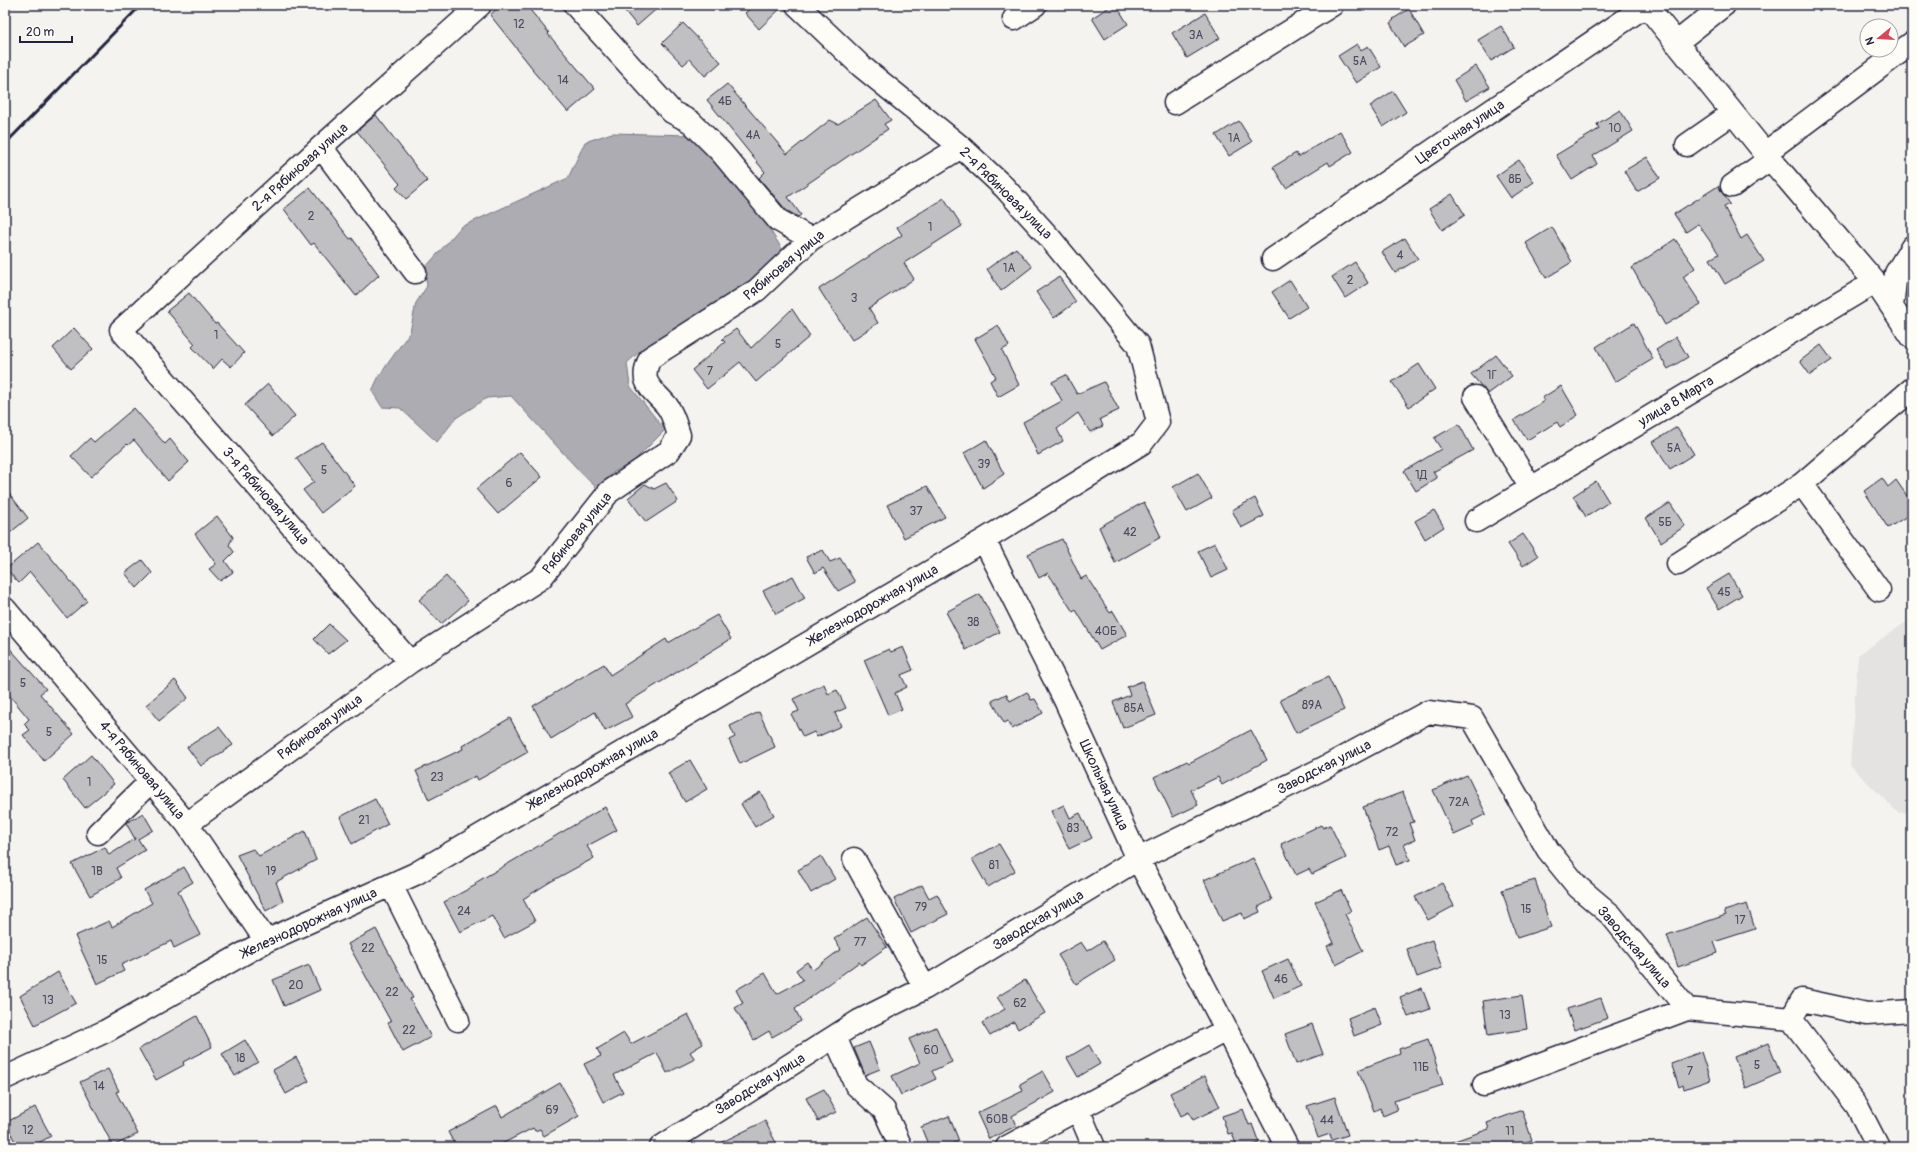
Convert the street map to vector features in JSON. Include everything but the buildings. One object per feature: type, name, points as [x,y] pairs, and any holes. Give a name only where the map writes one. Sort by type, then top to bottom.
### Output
[{"type":"street","name":"2-я Рябиновая улица","points":[[121,330],[321,147],[480,5]]},
{"type":"street","points":[[575,5],[672,112],[691,122],[721,152],[778,220],[811,239]]},
{"type":"street","name":"2-я Рябиновая улица","points":[[797,5],[860,66],[961,147],[1004,187],[1049,237],[1138,345],[1158,422]]},
{"type":"street","points":[[1014,19],[1035,5]]},
{"type":"street","points":[[1175,103],[1332,5]]},
{"type":"street","points":[[1646,5],[1768,156],[1875,282],[1912,337]]},
{"type":"street","name":"Цветочная улица","points":[[1273,259],[1646,5]]},
{"type":"street","points":[[1676,43],[1724,5]]},
{"type":"street","points":[[1732,186],[1912,43]]},
{"type":"street","points":[[1687,145],[1733,113]]},
{"type":"street","points":[[321,147],[415,272]]},
{"type":"street","name":"Рябиновая улица","points":[[187,824],[410,662],[542,578],[609,492],[669,451],[679,435],[668,408],[647,384],[644,370],[650,358],[757,290],[811,239],[961,147]]},
{"type":"street","points":[[1892,306],[1896,273],[1912,247]]},
{"type":"street","name":"улица 8 Марта","points":[[1476,521],[1875,282]]},
{"type":"street","name":"3-я Рябиновая улица","points":[[121,330],[410,662]]},
{"type":"street","points":[[1678,564],[1802,484],[1912,389]]},
{"type":"street","points":[[1475,397],[1531,488]]},
{"type":"street","name":"Железнодорожная улица","points":[[5,1078],[106,1030],[266,941],[422,870],[984,540],[1142,443],[1158,422]]},
{"type":"street","points":[[1802,484],[1879,590]]},
{"type":"street","name":"Школьная улица","points":[[984,540],[1064,698],[1138,859],[1287,1147]]},
{"type":"street","name":"4-я Рябиновая улица","points":[[5,609],[187,824],[266,941]]},
{"type":"street","name":"Заводская улица","points":[[661,1147],[858,1021],[925,988],[1138,859],[1322,769],[1428,712],[1472,718],[1548,850],[1578,887],[1611,916],[1687,1009]]},
{"type":"street","points":[[98,833],[151,781]]},
{"type":"street","points":[[854,859],[925,988]]},
{"type":"street","points":[[391,884],[458,1020]]},
{"type":"street","points":[[1791,1019],[1802,1000],[1867,1014],[1912,1011]]},
{"type":"street","points":[[1484,1086],[1687,1009],[1791,1019],[1857,1106],[1878,1147]]},
{"type":"street","points":[[1007,1147],[1226,1030]]},
{"type":"street","points":[[835,1037],[856,1085],[884,1110],[901,1147]]},
{"type":"street","points":[[1078,1109],[1094,1147]]},
{"type":"shaded area","points":[[612,133],[689,135],[747,194],[784,252],[752,279],[639,352],[627,363],[630,386],[665,430],[632,463],[614,472],[597,488],[584,476],[511,396],[487,398],[456,418],[437,442],[400,408],[382,407],[372,391],[379,376],[410,332],[416,303],[427,286],[425,268],[461,227],[568,178],[585,142]]},
{"type":"shaded area","points":[[1912,618],[1912,812],[1898,813],[1850,765],[1858,655]]},
{"type":"railway","points":[[5,144],[141,5]]}]
